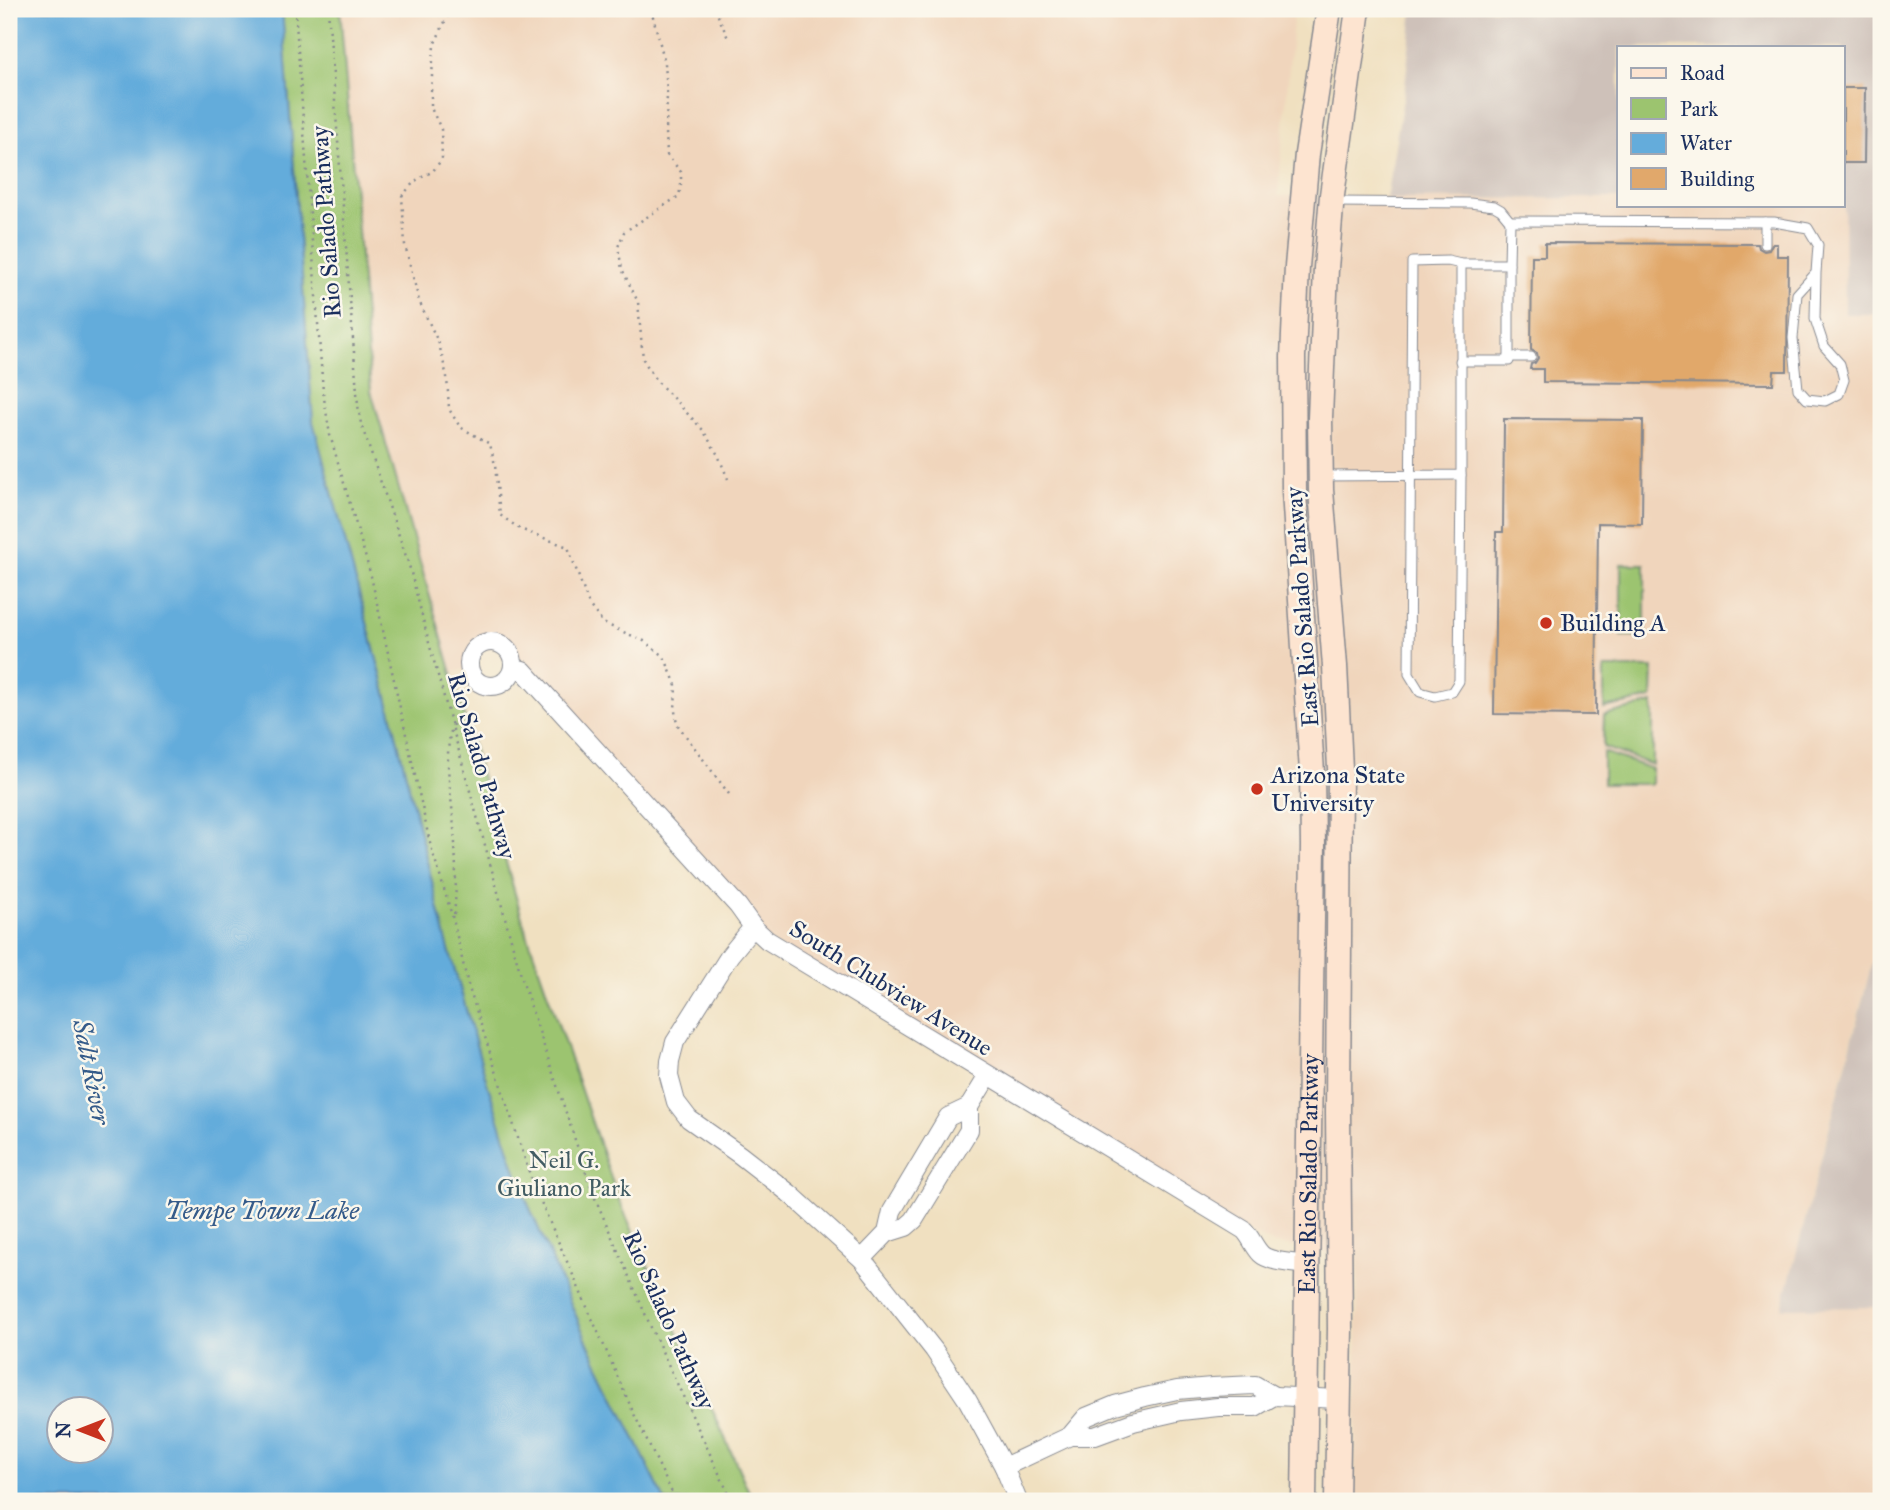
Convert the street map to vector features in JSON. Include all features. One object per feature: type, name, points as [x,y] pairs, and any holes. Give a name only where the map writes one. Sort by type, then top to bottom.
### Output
[{"type":"main road","name":"East Rio Salado Parkway","points":[[1304,1501],[1312,772],[1294,491],[1293,357],[1297,267],[1307,154],[1329,9]]},
{"type":"main road","name":"East Rio Salado Parkway","points":[[1337,1501],[1340,1317],[1340,769],[1321,476],[1322,352],[1332,202],[1358,9]]},
{"type":"street","name":"South Clubview Avenue","points":[[513,667],[523,670],[767,940],[1244,1230],[1262,1256],[1307,1265]]},
{"type":"street","points":[[753,927],[730,956],[675,1042],[669,1066],[674,1096],[689,1119],[789,1193],[862,1259],[934,1350],[968,1401],[1004,1467],[1018,1501]]},
{"type":"street","points":[[862,1259],[887,1233],[892,1211],[948,1117],[969,1107],[988,1076]]},
{"type":"street","points":[[1004,1467],[1070,1436],[1095,1436],[1133,1422],[1181,1411],[1255,1406],[1275,1396],[1338,1399]]},
{"type":"lane","points":[[1332,202],[1470,203],[1494,206],[1502,210],[1510,221],[1508,361],[1460,361]]},
{"type":"lane","points":[[1510,221],[1774,222],[1808,228],[1818,245],[1815,319],[1824,346],[1840,364],[1844,380],[1839,394],[1825,401],[1807,399],[1798,389],[1793,338],[1797,294],[1816,273]]},
{"type":"lane","points":[[1765,222],[1765,244]]},
{"type":"lane","points":[[1461,264],[1459,681],[1452,692],[1435,696],[1420,692],[1409,674],[1412,262],[1509,264]]},
{"type":"lane","points":[[1508,357],[1531,357]]},
{"type":"lane","points":[[1321,476],[1461,475]]},
{"type":"path","points":[[295,9],[323,392],[330,435],[371,576],[430,843],[453,919],[468,985],[533,1184],[634,1414],[676,1501]]},
{"type":"path","name":"Rio Salado Pathway","points":[[328,9],[361,424],[409,565],[524,986],[593,1191],[653,1332],[732,1501]]},
{"type":"path","points":[[451,9],[435,45],[431,92],[432,108],[440,130],[442,159],[433,171],[415,181],[402,196],[405,245],[419,301],[439,344],[447,377],[449,409],[460,427],[490,444],[500,515],[520,529],[568,547],[589,605],[603,623],[644,641],[664,656],[676,685],[677,724],[729,794]]},
{"type":"path","points":[[651,9],[665,63],[667,155],[681,172],[681,185],[679,196],[624,232],[618,247],[622,269],[638,302],[643,359],[655,379],[703,430],[728,479]]},
{"type":"path","points":[[715,9],[728,38]]},
{"type":"path","points":[[453,724],[448,739],[448,761],[455,841],[456,890],[453,919]]},
{"type":"shaded area","name":"Arizona State University","points":[[340,9],[1294,9],[1278,196],[1363,196],[1386,199],[1617,198],[1617,206],[1844,206],[1845,197],[1845,314],[1881,314],[1881,926],[1782,1307],[1881,1307],[1881,1501],[1355,1501],[1358,1258],[1273,1243],[1244,1230],[767,940],[512,659],[504,646],[490,642],[482,644],[471,654],[469,668],[452,673],[371,391]]},
{"type":"shaded area","points":[[1413,9],[1881,9],[1881,314],[1845,314],[1844,46],[1617,46],[1617,198],[1386,199],[1405,88]]},
{"type":"shaded area","points":[[1881,926],[1881,1307],[1782,1308],[1857,1022]]},
{"type":"green space","name":"Neil G. Giuliano Park","points":[[282,9],[340,9],[371,391],[524,925],[618,1198],[753,1501],[665,1501],[585,1337],[522,1190],[487,1083],[446,939],[387,697],[313,422]]},
{"type":"green space","points":[[1621,564],[1645,564],[1645,636],[1621,636]]},
{"type":"green space","points":[[1604,668],[1653,668],[1652,698],[1604,708]]},
{"type":"green space","points":[[1653,703],[1653,765],[1603,747],[1604,715]]},
{"type":"green space","points":[[1603,752],[1652,769],[1652,784],[1603,784]]},
{"type":"water","name":"Tempe Town Lake","points":[[9,9],[282,9],[313,422],[387,697],[446,939],[487,1083],[522,1190],[585,1337],[665,1501],[9,1501]]},
{"type":"building","points":[[1844,88],[1865,88],[1864,163],[1844,163]]},
{"type":"building","points":[[1545,243],[1758,244],[1764,251],[1769,250],[1772,244],[1777,244],[1777,256],[1788,256],[1787,371],[1774,371],[1773,384],[1543,382],[1543,369],[1530,369],[1531,364],[1538,358],[1537,353],[1531,350],[1532,256],[1545,256]]},
{"type":"building","name":"Building A","points":[[1504,419],[1643,420],[1642,524],[1598,523],[1596,715],[1494,714],[1496,532],[1503,532]]},
{"type":"place","name":"Building A","points":[[1546,623]]},
{"type":"place","name":"Arizona State University","points":[[1257,789]]},
{"type":"water label","name":"Salt River","points":[[92,1072]]}]
